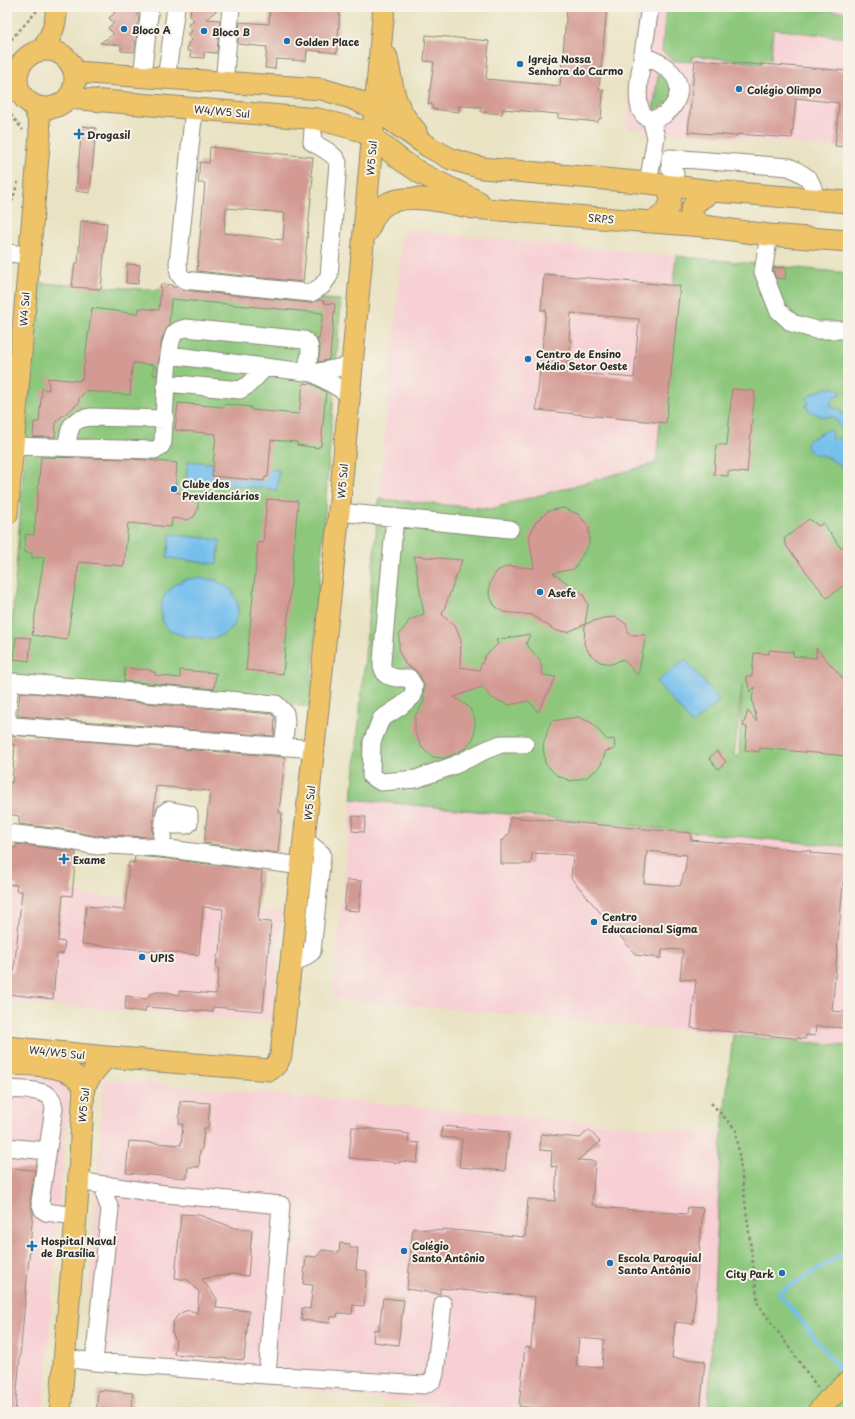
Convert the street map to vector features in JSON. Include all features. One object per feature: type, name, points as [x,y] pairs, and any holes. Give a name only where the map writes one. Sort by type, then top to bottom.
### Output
[{"type":"main road","points":[[42,50],[52,35],[57,7]]},
{"type":"main road","name":"W5 Sul","points":[[60,1412],[78,1186],[84,1086],[95,1070],[107,1058],[270,1070],[280,1061],[315,750],[339,512],[384,7]]},
{"type":"main road","points":[[381,43],[386,54],[392,87],[401,112],[429,147]]},
{"type":"main road","points":[[42,50],[56,51],[64,56],[71,63],[75,72],[73,90],[68,98],[61,105],[43,109],[20,98],[17,80],[18,72],[14,65],[31,54],[42,50]]},
{"type":"main road","points":[[75,72],[322,89],[351,98],[375,109],[429,147],[451,159],[482,168],[662,184],[713,191],[848,202]]},
{"type":"main road","points":[[316,119],[325,110],[328,102],[322,89]]},
{"type":"main road","name":"W4 Sul","points":[[7,514],[12,439],[40,134],[39,121],[20,98]]},
{"type":"main road","name":"W4/W5 Sul","points":[[68,98],[316,119],[359,130],[373,138]]},
{"type":"main road","name":"SRPS","points":[[373,138],[422,174],[497,210],[703,226],[769,235],[848,241]]},
{"type":"main road","points":[[654,222],[662,217],[671,202],[669,191],[662,184]]},
{"type":"main road","points":[[703,226],[693,219],[690,212],[696,202],[713,191]]},
{"type":"main road","points":[[363,243],[372,220],[378,212],[382,207],[395,201],[415,199],[443,202],[473,208],[497,210]]},
{"type":"main road","name":"W4/W5 Sul","points":[[7,1047],[107,1058]]},
{"type":"main road","name":"W4/W5 Sul","points":[[7,1064],[54,1068],[66,1071],[76,1077],[84,1086]]},
{"type":"main road","points":[[823,1406],[848,1382]]},
{"type":"street","points":[[142,77],[150,7]]},
{"type":"street","points":[[166,79],[176,7]]},
{"type":"street","points":[[224,83],[231,7]]},
{"type":"street","points":[[642,56],[655,61],[674,74],[679,87],[673,107],[658,118],[651,119],[644,116],[641,113],[639,104],[638,88],[642,56],[650,7]]},
{"type":"street","points":[[194,109],[178,256],[179,274],[184,280],[310,293],[322,286],[329,276],[338,163],[334,155],[312,142],[316,119]]},
{"type":"street","points":[[651,119],[656,137],[662,184]]},
{"type":"street","points":[[662,184],[675,174],[670,168],[670,158],[790,167],[810,179],[814,186],[815,199]]},
{"type":"street","points":[[769,235],[763,272],[778,310],[792,323],[816,330],[848,330]]},
{"type":"street","points":[[7,253],[28,256]]},
{"type":"street","points":[[12,439],[66,447],[155,450],[162,444],[169,354],[175,333],[186,328],[242,335],[298,338],[308,342],[310,347],[309,372]]},
{"type":"street","points":[[169,354],[309,372],[352,365]]},
{"type":"street","points":[[166,384],[240,390],[248,385],[266,367]]},
{"type":"street","points":[[309,372],[349,394]]},
{"type":"street","points":[[66,447],[71,426],[75,421],[83,418],[165,419]]},
{"type":"street","points":[[339,512],[510,529]]},
{"type":"street","points":[[395,518],[382,667],[386,675],[396,678],[409,678],[414,686],[413,696],[381,719],[372,742],[371,776],[381,782],[416,779],[455,765],[501,744],[525,744]]},
{"type":"street","points":[[283,747],[286,722],[285,712],[276,704],[15,682],[10,685],[8,693],[7,720],[10,725],[14,726],[315,750]]},
{"type":"street","points":[[161,848],[164,825]]},
{"type":"street","points":[[7,833],[60,839],[96,846],[109,845],[161,848],[302,866]]},
{"type":"street","points":[[290,967],[312,952],[322,854],[304,839]]},
{"type":"street","points":[[7,1089],[41,1092],[48,1095],[52,1100],[54,1108],[40,1202],[43,1210],[46,1212],[75,1216]]},
{"type":"street","points":[[7,1147],[47,1151]]},
{"type":"street","points":[[78,1186],[108,1197],[156,1193],[281,1205],[267,1375]]},
{"type":"street","points":[[95,1354],[108,1197]]},
{"type":"street","points":[[65,1358],[95,1354],[267,1375],[424,1385],[432,1380],[436,1374],[443,1304]]},
{"type":"street","points":[[823,1406],[848,1376]]},
{"type":"path","points":[[7,44],[36,12],[36,7]]},
{"type":"path","points":[[7,110],[25,132]]},
{"type":"path","points":[[7,219],[19,177]]},
{"type":"path","points":[[711,1103],[736,1130],[758,1304],[823,1406]]},
{"type":"shaded area","name":"Colégio Olimpo","points":[[638,7],[848,7],[848,149],[627,128]]},
{"type":"shaded area","name":"Centro de Ensino Médio Setor Oeste","points":[[403,230],[676,256],[656,463],[490,509],[379,499]]},
{"type":"shaded area","name":"Centro Educacional Sigma","points":[[352,799],[848,847],[848,1046],[332,998]]},
{"type":"shaded area","name":"UPIS","points":[[7,888],[282,912],[272,1022],[7,1002]]},
{"type":"shaded area","name":"Hospital Naval de Brasília","points":[[7,1073],[70,1079],[43,1412],[7,1412]]},
{"type":"shaded area","name":"Colégio Santo Antônio","points":[[104,1079],[722,1134],[708,1412],[499,1412],[84,1367]]},
{"type":"green space","points":[[666,7],[775,7],[848,12],[848,38],[773,29],[771,60],[762,59],[762,64],[698,56],[692,57],[692,62],[673,61],[662,51]]},
{"type":"green space","points":[[659,67],[669,76],[675,98],[653,112]]},
{"type":"green space","points":[[676,256],[848,273],[848,847],[352,799],[379,499],[490,509],[656,463]],"holes":[[[742,686],[739,756],[734,756]]]},
{"type":"green space","name":"Clube dos Previdenciários","points":[[37,283],[341,300],[310,707],[8,677]]},
{"type":"green space","name":"City Park","points":[[733,1035],[848,1046],[848,1412],[708,1412],[722,1134]]},
{"type":"water","points":[[827,388],[835,388],[841,391],[840,395],[835,396],[830,405],[833,408],[839,409],[843,415],[848,415],[848,468],[846,469],[829,458],[810,452],[805,444],[810,439],[830,429],[832,434],[831,438],[833,440],[838,437],[841,442],[844,441],[845,438],[843,431],[834,417],[823,417],[809,411],[806,406],[809,402],[806,399],[808,397]]},
{"type":"water","points":[[188,461],[279,470],[277,490],[186,480]]},
{"type":"water","points":[[170,534],[220,540],[217,564],[167,558]]},
{"type":"water","points":[[198,578],[216,580],[232,590],[238,604],[238,614],[233,627],[223,635],[209,639],[183,636],[168,630],[162,620],[161,607],[164,596],[174,585],[185,579]]},
{"type":"water","points":[[685,659],[720,701],[692,724],[657,682]]},
{"type":"building","name":"Bloco A","points":[[109,7],[140,7],[139,13],[137,14],[139,17],[136,25],[138,27],[134,52],[121,51],[121,45],[100,43],[114,34],[108,28],[114,23],[109,18],[115,13]]},
{"type":"building","name":"Bloco B","points":[[191,7],[221,7],[206,19],[220,20],[217,53],[204,52],[204,58],[190,57],[191,51],[187,51],[188,44],[192,40],[187,35],[192,31],[188,25],[194,20],[190,16]]},
{"type":"building","name":"Golden Place","points":[[270,7],[340,7],[337,53],[307,50],[306,61],[276,59],[275,69],[265,68],[267,47],[238,44],[240,22],[269,24]]},
{"type":"building","points":[[567,7],[607,7],[599,90],[603,90],[601,119],[599,118],[598,122],[558,118],[558,114],[503,109],[502,114],[481,112],[481,107],[459,106],[459,112],[432,109],[432,104],[428,104],[434,62],[424,61],[426,35],[489,41],[486,79],[560,86]]},
{"type":"building","points":[[695,60],[848,71],[848,147],[835,146],[839,103],[796,98],[792,138],[688,132]]},
{"type":"building","points":[[82,126],[96,128],[90,193],[76,191]]},
{"type":"building","points":[[210,147],[313,157],[311,176],[313,176],[303,282],[197,271],[205,183],[198,183],[200,162],[209,163]],"holes":[[[226,208],[285,213],[283,240],[224,233]]]},
{"type":"building","points":[[81,221],[107,223],[101,289],[72,287],[75,263],[78,263]]},
{"type":"building","points":[[127,264],[140,265],[138,284],[126,283]]},
{"type":"building","points":[[774,267],[786,268],[785,279],[776,278],[773,271]]},
{"type":"building","points":[[544,274],[680,286],[666,423],[536,410],[546,310],[541,310]],"holes":[[[571,313],[639,319],[634,378],[568,372],[571,340],[569,340]]]},
{"type":"building","points":[[161,284],[172,285],[172,287],[178,287],[183,290],[310,303],[318,300],[324,301],[324,303],[335,304],[330,356],[328,360],[318,362],[320,350],[317,339],[319,339],[323,313],[171,299],[169,325],[162,338],[157,375],[153,375],[154,365],[133,363],[130,395],[86,391],[79,398],[79,403],[56,421],[55,437],[33,437],[34,422],[39,422],[42,389],[49,390],[48,378],[80,381],[80,379],[82,379],[92,308],[138,314],[139,308],[159,310]]},
{"type":"building","points":[[303,383],[312,384],[326,392],[321,446],[319,446],[319,448],[297,445],[297,442],[271,440],[268,477],[265,477],[264,481],[212,476],[216,434],[175,430],[178,403],[223,407],[224,404],[251,407],[251,410],[299,414]]},
{"type":"building","points":[[732,389],[755,391],[747,473],[728,471],[728,476],[714,475],[716,445],[727,445]]},
{"type":"building","points":[[41,457],[133,459],[177,463],[175,492],[190,495],[195,498],[198,503],[198,509],[194,517],[187,520],[172,518],[171,527],[128,523],[124,566],[79,562],[67,640],[32,635],[44,557],[32,558],[32,553],[24,552],[26,534],[34,535]]},
{"type":"building","points":[[267,499],[298,501],[283,674],[246,670],[258,542],[263,543]]},
{"type":"building","points":[[563,508],[578,514],[589,527],[589,544],[574,569],[553,573],[583,594],[588,605],[585,624],[568,632],[556,631],[532,615],[503,612],[494,605],[489,594],[490,582],[497,571],[508,566],[534,568],[529,538],[535,523],[548,511]]},
{"type":"building","points":[[809,519],[819,526],[823,523],[841,548],[848,542],[848,582],[827,598],[787,547],[784,539]]},
{"type":"building","points":[[414,556],[462,560],[442,615],[455,626],[461,640],[460,667],[479,670],[485,656],[498,644],[496,640],[530,634],[526,644],[540,660],[543,675],[556,677],[538,712],[529,701],[509,705],[492,698],[482,687],[454,697],[469,707],[475,720],[474,737],[466,748],[445,758],[433,757],[422,748],[415,732],[415,716],[424,702],[424,686],[420,675],[414,669],[406,665],[399,652],[399,635],[410,620],[424,614]]},
{"type":"building","points":[[616,617],[626,624],[629,635],[646,635],[638,676],[623,659],[612,664],[600,662],[590,654],[584,644],[585,624],[603,618]]},
{"type":"building","points":[[16,637],[31,638],[29,661],[14,659]]},
{"type":"building","points":[[816,648],[848,684],[848,756],[760,748],[759,752],[745,750],[747,727],[743,726],[748,711],[757,722],[752,698],[755,687],[750,692],[746,676],[752,676],[754,653],[769,654],[769,650],[793,652],[793,656],[816,658]]},
{"type":"building","points":[[125,668],[151,670],[151,672],[155,672],[155,675],[180,678],[180,670],[216,673],[214,689],[124,681]]},
{"type":"building","points":[[20,692],[272,714],[275,718],[274,736],[18,716]]},
{"type":"building","points":[[578,717],[592,723],[607,740],[614,739],[615,749],[606,751],[600,767],[587,777],[571,781],[556,775],[545,763],[543,745],[551,721]]},
{"type":"building","points":[[10,735],[285,757],[279,813],[282,813],[278,853],[204,843],[210,791],[156,786],[152,837],[109,835],[97,836],[61,829],[19,824],[19,816],[7,814],[8,782],[12,783],[15,745],[9,744]]},
{"type":"building","points":[[717,751],[726,762],[718,769],[709,758]]},
{"type":"building","points":[[353,816],[366,817],[364,832],[352,831]]},
{"type":"building","points":[[510,817],[691,833],[691,840],[811,851],[810,853],[848,856],[848,878],[844,878],[843,883],[832,1011],[846,1012],[844,1028],[816,1026],[815,1036],[806,1035],[805,1039],[691,1028],[696,980],[680,979],[683,950],[662,949],[661,958],[636,955],[571,878],[573,855],[532,853],[531,864],[501,864],[501,840],[504,840],[509,833]],"holes":[[[647,851],[687,855],[685,870],[680,886],[644,883]]]},
{"type":"building","points":[[17,844],[76,852],[72,896],[63,895],[58,941],[65,942],[63,954],[57,954],[53,999],[7,994],[8,972],[14,972],[22,891],[16,891],[17,885],[7,884],[7,848],[16,848]]},
{"type":"building","points":[[135,856],[262,871],[258,921],[271,922],[263,1011],[213,1007],[213,1012],[146,1007],[145,1012],[125,1010],[126,996],[146,999],[150,994],[157,992],[166,992],[179,995],[179,991],[216,994],[219,969],[216,968],[217,956],[220,953],[223,909],[203,907],[199,955],[82,944],[86,906],[125,910],[129,862],[134,863]]},
{"type":"building","points":[[347,880],[362,881],[359,911],[344,910]]},
{"type":"building","points":[[180,1101],[210,1103],[208,1128],[204,1128],[199,1167],[188,1167],[187,1178],[126,1173],[129,1141],[181,1145],[183,1124],[179,1124]]},
{"type":"building","points":[[442,1126],[509,1132],[505,1171],[459,1167],[462,1139],[441,1137]]},
{"type":"building","points":[[352,1127],[403,1132],[409,1134],[408,1142],[419,1143],[417,1163],[400,1161],[400,1163],[349,1158]]},
{"type":"building","points":[[589,1130],[600,1142],[578,1160],[595,1161],[592,1205],[597,1205],[597,1207],[687,1214],[688,1207],[703,1208],[693,1324],[675,1322],[672,1358],[705,1361],[700,1412],[537,1412],[537,1408],[519,1406],[525,1347],[531,1348],[535,1297],[440,1288],[440,1294],[407,1289],[413,1228],[442,1231],[442,1229],[525,1237],[528,1199],[555,1201],[557,1166],[551,1167],[552,1151],[540,1150],[541,1134],[580,1138]],"holes":[[[579,1338],[604,1340],[602,1368],[576,1366]]]},
{"type":"building","points":[[7,1168],[35,1170],[30,1201],[33,1213],[15,1412],[7,1412]]},
{"type":"building","points":[[181,1214],[199,1215],[235,1228],[252,1230],[248,1276],[232,1274],[202,1279],[217,1299],[216,1308],[249,1311],[244,1360],[174,1354],[176,1341],[172,1332],[173,1322],[178,1315],[183,1312],[189,1310],[197,1313],[199,1292],[188,1280],[175,1278]]},
{"type":"building","points":[[340,1243],[350,1244],[350,1248],[358,1248],[356,1270],[367,1271],[364,1306],[353,1305],[352,1314],[338,1313],[337,1317],[331,1317],[330,1323],[301,1320],[302,1308],[310,1309],[313,1285],[303,1284],[306,1256],[316,1257],[322,1250],[339,1252]]},
{"type":"building","points":[[383,1298],[404,1300],[398,1345],[373,1342],[374,1329],[379,1330]]},
{"type":"building","points":[[98,1390],[133,1393],[131,1412],[96,1412]]},
{"type":"waterway","points":[[839,1368],[779,1293],[848,1251]]},
{"type":"place","name":"Bloco A","points":[[124,29]]},
{"type":"place","name":"Bloco B","points":[[204,31]]},
{"type":"place","name":"Golden Place","points":[[287,41]]},
{"type":"place","name":"Igreja Nossa Senhora do Carmo","points":[[520,64]]},
{"type":"place","name":"Colégio Olimpo","points":[[739,89]]},
{"type":"place","name":"Drogasil","points":[[79,134]]},
{"type":"place","name":"Centro de Ensino Médio Setor Oeste","points":[[528,359]]},
{"type":"place","name":"Clube dos Previdenciários","points":[[174,489]]},
{"type":"place","name":"Asefe","points":[[540,592]]},
{"type":"place","name":"Exame","points":[[64,859]]},
{"type":"place","name":"Centro Educacional Sigma","points":[[594,922]]},
{"type":"place","name":"UPIS","points":[[142,957]]},
{"type":"place","name":"Hospital Naval de Brasília","points":[[32,1246]]},
{"type":"place","name":"Colégio Santo Antônio","points":[[404,1251]]},
{"type":"place","name":"Escola Paroquial Santo Antônio","points":[[610,1263]]},
{"type":"place","name":"City Park","points":[[782,1273]]}]
